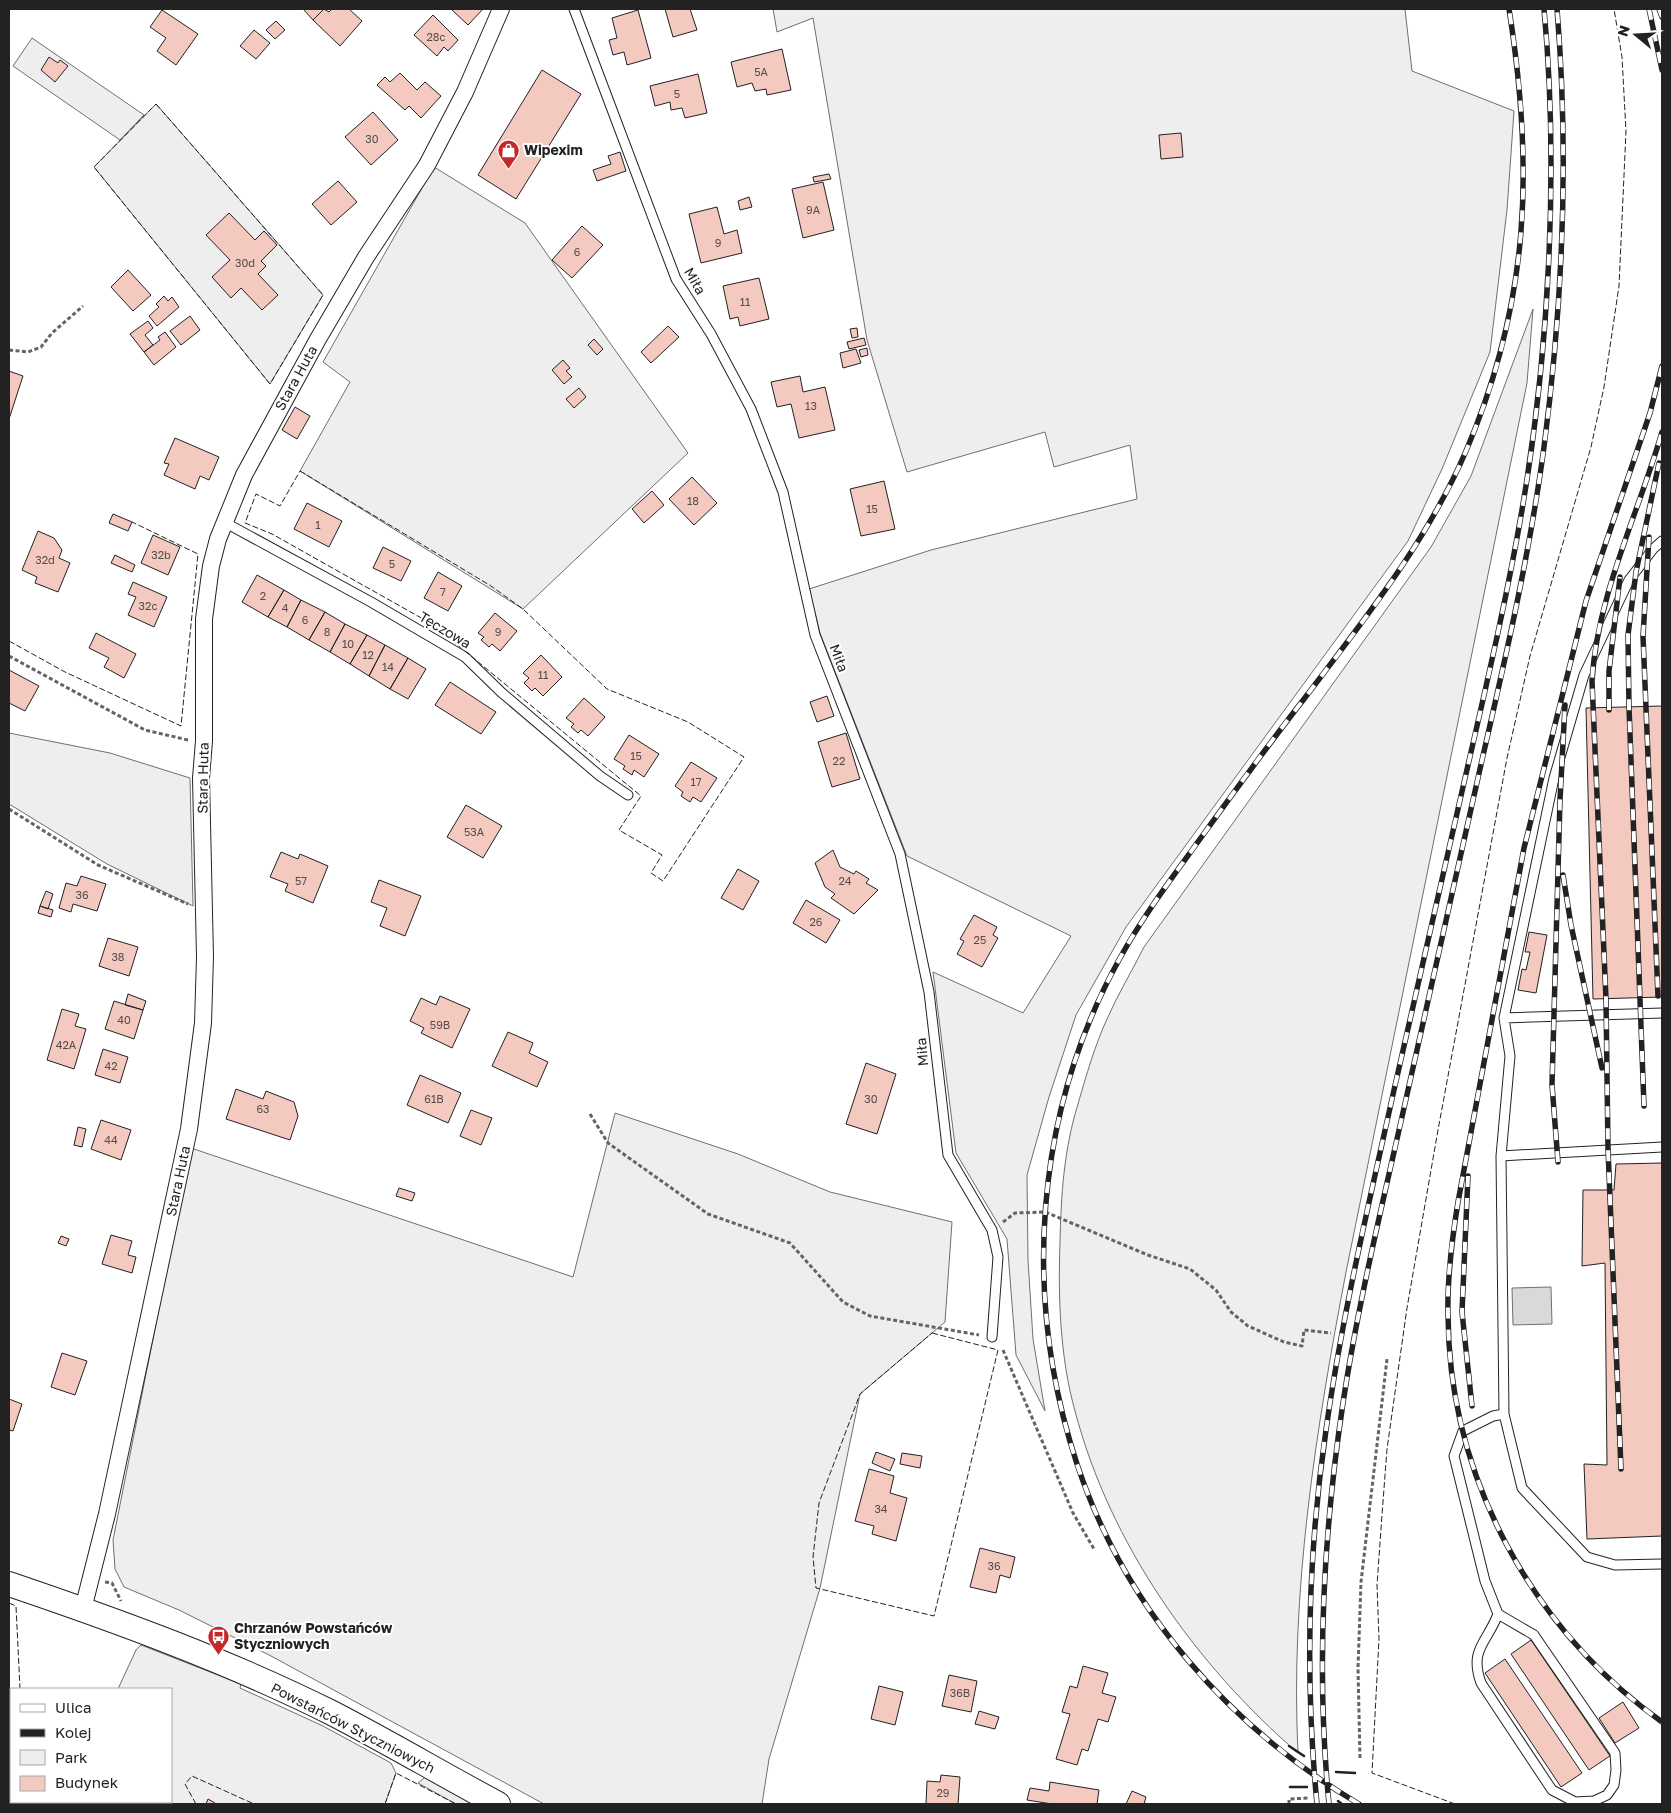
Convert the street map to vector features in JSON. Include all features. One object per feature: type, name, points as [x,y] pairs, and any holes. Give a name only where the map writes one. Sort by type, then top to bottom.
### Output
[{"type":"street","name":"Stara Huta","points":[[83,1609],[109,1505],[189,1129],[204,1008],[205,957],[201,778],[196,740],[204,619],[211,566],[224,522],[244,475],[318,339],[366,257],[427,164],[465,92],[501,9]]},
{"type":"street","name":"Powstańców Styczniowych","points":[[9,1584],[136,1628],[255,1678],[331,1713],[498,1804]]},
{"type":"lane","name":"Miła","points":[[574,9],[676,279],[711,334],[751,409],[783,492],[815,635],[900,854],[929,992],[948,1156],[992,1230],[998,1257],[992,1337]]},
{"type":"lane","name":"Tęczowa","points":[[224,522],[371,602],[465,657],[501,692],[600,776],[628,796]]},
{"type":"lane","points":[[1662,542],[1653,548],[1629,580],[1584,675],[1554,778],[1504,1018],[1510,1056],[1501,1156],[1504,1414],[1522,1488],[1587,1557],[1615,1565],[1662,1564]]},
{"type":"lane","points":[[1504,1018],[1662,1013]]},
{"type":"lane","points":[[1501,1156],[1662,1147]]},
{"type":"lane","points":[[1498,1614],[1477,1656],[1476,1668],[1481,1683],[1552,1790],[1575,1802],[1594,1801],[1607,1795],[1614,1785],[1616,1770],[1615,1753],[1534,1635],[1498,1614],[1485,1581],[1454,1456],[1463,1431],[1493,1416],[1504,1414]]},
{"type":"path","points":[[9,350],[28,352],[41,347],[52,333],[83,306]]},
{"type":"path","points":[[9,656],[145,730],[196,740]]},
{"type":"path","points":[[189,730],[196,740]]},
{"type":"path","points":[[189,749],[196,740]]},
{"type":"path","points":[[9,809],[98,865],[193,906],[192,896]]},
{"type":"path","points":[[590,1114],[608,1143],[708,1214],[790,1243],[844,1302],[870,1316],[992,1337]]},
{"type":"path","points":[[992,1230],[1015,1213],[1045,1212],[1148,1255],[1190,1269],[1216,1290],[1231,1312],[1248,1326],[1284,1342],[1302,1346],[1304,1330],[1331,1333]]},
{"type":"path","points":[[1004,1350],[1073,1513],[1094,1549]]},
{"type":"path","points":[[1360,1758],[1358,1668],[1361,1582],[1388,1358]]},
{"type":"path","points":[[1290,1804],[1289,1799],[1309,1798]]},
{"type":"green space","points":[[773,9],[1405,9],[1412,71],[1514,111],[1507,210],[1490,352],[1442,469],[1408,541],[1126,927],[1076,1015],[1049,1097],[1027,1175],[1028,1260],[1033,1339],[1045,1411],[1016,1355],[1007,1239],[956,1153],[933,972],[1023,1013],[1071,936],[907,856],[820,633],[809,589],[931,550],[1137,499],[1130,445],[1054,467],[1045,432],[907,472],[867,340],[813,18],[777,32]]},
{"type":"green space","points":[[32,38],[144,115],[120,140],[13,66]]},
{"type":"green space","points":[[156,104],[323,295],[270,384],[94,167]]},
{"type":"green space","points":[[434,167],[525,223],[688,453],[523,609],[300,471],[350,382],[323,362]]},
{"type":"green space","points":[[1533,309],[1527,383],[1346,1272],[1325,1391],[1308,1511],[1302,1571],[1298,1632],[1298,1753],[1260,1718],[1191,1641],[1161,1598],[1134,1554],[1110,1508],[1090,1460],[1070,1391],[1061,1327],[1059,1284],[1060,1224],[1066,1155],[1073,1121],[1099,1039],[1107,1019],[1144,947],[1431,547],[1471,476]]},
{"type":"green space","points":[[9,733],[110,753],[190,778],[193,906],[107,864],[9,804]]},
{"type":"green space","points":[[615,1113],[738,1154],[830,1192],[952,1222],[945,1322],[860,1394],[820,1588],[769,1759],[762,1804],[544,1804],[271,1656],[179,1610],[124,1587],[115,1569],[113,1540],[191,1148],[573,1277]]},
{"type":"green space","points":[[141,1645],[241,1684],[240,1688],[323,1726],[391,1763],[396,1773],[385,1804],[154,1804],[172,1803],[172,1688],[118,1688],[136,1650]]},
{"type":"green space","points":[[429,1774],[482,1804],[456,1804],[418,1783]]},
{"type":"shaded area","points":[[1551,1287],[1552,1324],[1513,1325],[1512,1288]]},
{"type":"building","points":[[303,9],[324,9],[313,20]]},
{"type":"building","points":[[324,9],[329,12],[332,9],[349,9],[362,21],[340,46],[313,20]]},
{"type":"building","points":[[451,9],[483,9],[468,25]]},
{"type":"building","points":[[665,9],[690,9],[697,30],[673,37]]},
{"type":"building","points":[[162,10],[198,34],[176,65],[157,51],[166,38],[150,27]]},
{"type":"building","points":[[638,10],[651,58],[627,65],[624,52],[613,55],[609,40],[617,38],[612,18]]},
{"type":"building","points":[[433,15],[458,40],[448,51],[444,47],[437,56],[414,35]]},
{"type":"building","points":[[276,21],[285,30],[275,39],[266,30]]},
{"type":"building","points":[[254,30],[270,43],[256,59],[240,46]]},
{"type":"building","points":[[782,49],[791,90],[767,95],[766,89],[755,91],[752,83],[737,87],[731,62]]},
{"type":"building","points":[[49,57],[58,63],[60,60],[68,66],[55,82],[41,70]]},
{"type":"building","points":[[542,70],[581,94],[516,199],[478,175]]},
{"type":"building","points":[[400,73],[417,90],[425,82],[441,96],[421,118],[409,106],[405,110],[377,85],[385,77],[390,82]]},
{"type":"building","points":[[698,74],[707,113],[685,118],[682,108],[671,110],[670,102],[655,106],[650,86]]},
{"type":"building","points":[[373,112],[398,140],[371,165],[345,137]]},
{"type":"building","points":[[1181,133],[1183,157],[1161,159],[1159,135]]},
{"type":"building","points":[[620,152],[626,171],[597,181],[593,170],[611,164],[608,156]]},
{"type":"building","points":[[829,174],[831,179],[814,182],[813,177]]},
{"type":"building","points":[[338,181],[357,202],[331,225],[312,204]]},
{"type":"building","points":[[823,182],[834,230],[803,238],[792,189]]},
{"type":"building","points":[[749,197],[752,207],[740,210],[738,201]]},
{"type":"building","points":[[717,207],[724,234],[737,230],[742,253],[701,263],[689,214]]},
{"type":"building","points":[[229,213],[255,240],[264,231],[277,245],[261,261],[266,266],[258,274],[278,295],[262,310],[241,288],[231,298],[212,277],[230,260],[206,235]]},
{"type":"building","points":[[582,226],[603,245],[572,278],[552,260]]},
{"type":"building","points":[[128,270],[151,295],[133,311],[111,287]]},
{"type":"building","points":[[759,278],[769,319],[740,326],[738,317],[730,319],[723,286]]},
{"type":"building","points":[[164,296],[168,301],[172,297],[179,307],[157,326],[149,316],[159,307],[156,304]]},
{"type":"building","points":[[190,316],[200,330],[181,345],[170,331]]},
{"type":"building","points":[[148,321],[153,328],[145,335],[153,345],[144,352],[130,334]]},
{"type":"building","points":[[668,326],[679,337],[651,363],[641,352]]},
{"type":"building","points":[[857,328],[858,337],[852,338],[850,329]]},
{"type":"building","points":[[165,332],[176,347],[154,365],[144,352],[160,340],[158,337]]},
{"type":"building","points":[[864,338],[866,345],[849,349],[847,342]]},
{"type":"building","points":[[594,339],[603,349],[597,355],[588,345]]},
{"type":"building","points":[[867,348],[868,355],[861,357],[859,350]]},
{"type":"building","points":[[856,349],[861,363],[843,368],[840,353]]},
{"type":"building","points":[[563,360],[570,368],[566,371],[572,377],[564,384],[552,370]]},
{"type":"building","points":[[9,371],[23,376],[9,419]]},
{"type":"building","points":[[800,376],[803,392],[825,387],[835,430],[799,438],[791,404],[777,407],[771,382]]},
{"type":"building","points":[[579,388],[586,397],[574,408],[566,399]]},
{"type":"building","points":[[295,407],[310,416],[297,439],[282,430]]},
{"type":"building","points":[[175,438],[219,457],[209,480],[200,476],[195,489],[164,475],[169,464],[164,463]]},
{"type":"building","points":[[692,477],[717,503],[694,525],[669,499]]},
{"type":"building","points":[[884,481],[895,529],[861,536],[850,489]]},
{"type":"building","points":[[652,491],[664,505],[644,523],[632,509]]},
{"type":"building","points":[[307,503],[342,521],[329,547],[294,529]]},
{"type":"building","points":[[113,514],[132,522],[128,531],[109,523]]},
{"type":"building","points":[[38,531],[54,538],[62,550],[59,558],[70,563],[58,592],[35,583],[37,577],[22,570]]},
{"type":"building","points":[[153,535],[180,547],[168,575],[141,563]]},
{"type":"building","points":[[383,547],[411,561],[401,581],[373,568]]},
{"type":"building","points":[[115,555],[135,565],[132,572],[111,563]]},
{"type":"building","points":[[438,572],[462,586],[448,611],[424,598]]},
{"type":"building","points":[[257,575],[284,590],[268,617],[242,602]]},
{"type":"building","points":[[133,582],[167,597],[154,627],[128,615],[136,597],[128,594]]},
{"type":"building","points":[[284,590],[301,600],[287,627],[268,617]]},
{"type":"building","points":[[301,600],[325,612],[309,640],[287,627]]},
{"type":"building","points":[[325,612],[345,624],[330,652],[309,640]]},
{"type":"building","points":[[495,613],[517,631],[500,651],[492,644],[489,647],[481,640],[484,637],[478,633]]},
{"type":"building","points":[[345,624],[367,635],[350,664],[330,652]]},
{"type":"building","points":[[96,633],[136,654],[124,678],[104,667],[109,658],[89,648]]},
{"type":"building","points":[[367,635],[385,645],[369,676],[350,664]]},
{"type":"building","points":[[385,645],[408,658],[390,689],[369,676]]},
{"type":"building","points":[[541,655],[562,677],[543,696],[535,688],[532,691],[524,683],[529,678],[523,673]]},
{"type":"building","points":[[408,658],[426,669],[408,699],[390,689]]},
{"type":"building","points":[[9,670],[39,686],[25,711],[9,703]]},
{"type":"building","points":[[450,682],[496,712],[481,734],[435,705]]},
{"type":"building","points":[[827,696],[834,716],[817,722],[810,702]]},
{"type":"building","points":[[584,698],[605,717],[588,736],[581,730],[578,733],[571,727],[574,724],[566,718]]},
{"type":"building","points":[[1662,706],[1662,997],[1593,999],[1586,708]]},
{"type":"building","points":[[846,733],[860,779],[832,787],[818,742]]},
{"type":"building","points":[[629,735],[659,754],[644,777],[634,770],[632,775],[623,769],[625,766],[614,759]]},
{"type":"building","points":[[691,762],[717,778],[701,802],[693,797],[690,802],[681,796],[683,792],[675,786]]},
{"type":"building","points":[[466,805],[502,826],[483,858],[447,837]]},
{"type":"building","points":[[833,850],[840,867],[854,874],[856,871],[869,879],[866,883],[878,890],[854,914],[831,898],[835,894],[825,887],[815,863]]},
{"type":"building","points":[[281,852],[298,859],[300,854],[328,866],[313,903],[285,891],[288,884],[270,877]]},
{"type":"building","points":[[738,869],[759,881],[743,910],[721,898]]},
{"type":"building","points":[[81,876],[106,884],[97,911],[73,904],[71,912],[59,908],[66,883],[77,886]]},
{"type":"building","points":[[379,880],[421,896],[405,936],[380,926],[387,908],[371,902]]},
{"type":"building","points":[[46,891],[53,894],[48,909],[40,906]]},
{"type":"building","points":[[806,900],[840,920],[826,943],[793,923]]},
{"type":"building","points":[[40,906],[53,910],[51,917],[38,913]]},
{"type":"building","points":[[974,915],[997,927],[993,935],[998,938],[982,967],[957,954],[964,941],[960,939]]},
{"type":"building","points":[[1529,932],[1547,935],[1536,993],[1518,990],[1522,969],[1526,970],[1530,952],[1525,952]]},
{"type":"building","points":[[108,938],[138,947],[129,976],[99,966]]},
{"type":"building","points":[[128,994],[146,1001],[143,1010],[125,1005]]},
{"type":"building","points":[[440,996],[470,1009],[452,1048],[421,1033],[424,1028],[410,1021],[421,998],[436,1005]]},
{"type":"building","points":[[114,1001],[143,1010],[134,1039],[105,1029]]},
{"type":"building","points":[[62,1009],[79,1014],[75,1026],[86,1029],[74,1069],[47,1060]]},
{"type":"building","points":[[508,1032],[533,1043],[529,1053],[548,1062],[537,1087],[492,1066]]},
{"type":"building","points":[[103,1049],[128,1057],[120,1083],[95,1075]]},
{"type":"building","points":[[866,1063],[896,1074],[877,1134],[846,1124]]},
{"type":"building","points":[[420,1075],[461,1093],[448,1123],[407,1105]]},
{"type":"building","points":[[236,1089],[263,1099],[266,1091],[294,1102],[298,1116],[290,1140],[226,1119]]},
{"type":"building","points":[[471,1110],[492,1118],[481,1145],[460,1136]]},
{"type":"building","points":[[101,1120],[131,1130],[121,1160],[91,1149]]},
{"type":"building","points":[[78,1127],[86,1129],[82,1147],[74,1145]]},
{"type":"building","points":[[1662,1163],[1662,1536],[1587,1539],[1584,1464],[1607,1465],[1605,1263],[1582,1266],[1583,1190],[1614,1190],[1616,1164]]},
{"type":"building","points":[[399,1188],[415,1193],[412,1201],[396,1196]]},
{"type":"building","points":[[111,1235],[132,1241],[128,1255],[136,1257],[132,1273],[102,1264]]},
{"type":"building","points":[[61,1236],[69,1239],[66,1246],[58,1243]]},
{"type":"building","points":[[62,1353],[87,1361],[75,1395],[51,1387]]},
{"type":"building","points":[[9,1399],[22,1404],[13,1431],[9,1430]]},
{"type":"building","points":[[876,1452],[895,1459],[890,1471],[872,1463]]},
{"type":"building","points":[[902,1453],[922,1456],[920,1468],[900,1464]]},
{"type":"building","points":[[869,1469],[894,1476],[890,1493],[907,1498],[896,1541],[872,1534],[874,1526],[855,1521]]},
{"type":"building","points":[[980,1548],[1015,1557],[1010,1578],[1000,1575],[996,1593],[970,1587]]},
{"type":"building","points":[[1531,1640],[1610,1756],[1589,1770],[1511,1654]]},
{"type":"building","points":[[1505,1659],[1582,1773],[1561,1787],[1485,1673]]},
{"type":"building","points":[[1083,1666],[1108,1673],[1102,1693],[1116,1697],[1108,1722],[1098,1719],[1088,1751],[1082,1749],[1077,1765],[1056,1759],[1070,1714],[1062,1712],[1070,1686],[1077,1688]]},
{"type":"building","points":[[949,1675],[977,1681],[971,1712],[942,1706]]},
{"type":"building","points":[[879,1686],[903,1692],[895,1725],[871,1719]]},
{"type":"building","points":[[1623,1702],[1639,1728],[1615,1743],[1599,1718]]},
{"type":"building","points":[[979,1711],[999,1717],[995,1729],[975,1724]]},
{"type":"building","points":[[9,1752],[10,1752],[10,1788]]},
{"type":"building","points":[[941,1775],[960,1777],[958,1804],[926,1804],[927,1781],[940,1782]]},
{"type":"building","points":[[1050,1782],[1099,1790],[1097,1804],[1052,1804],[1027,1800],[1030,1788],[1049,1791]]},
{"type":"building","points":[[1132,1791],[1146,1797],[1144,1804],[1126,1804]]},
{"type":"building","points":[[208,1799],[215,1803],[206,1804]]},
{"type":"railway","points":[[1359,1804],[1312,1773],[1267,1739],[1225,1701],[1187,1660],[1153,1615],[1123,1567],[1098,1517],[1077,1464],[1060,1401],[1048,1336],[1044,1271],[1046,1206],[1054,1142],[1069,1079],[1091,1017],[1120,958],[1148,912],[1179,868],[1392,580],[1433,517],[1466,451],[1487,395],[1503,341],[1514,287],[1521,233],[1523,179],[1522,124],[1509,9]]},
{"type":"railway","points":[[1317,1804],[1311,1711],[1310,1617],[1315,1523],[1332,1387],[1366,1217],[1502,614],[1522,510],[1539,388],[1545,324],[1551,196],[1551,133],[1544,9]]},
{"type":"railway","points":[[1329,1804],[1325,1754],[1322,1654],[1326,1553],[1343,1403],[1371,1255],[1517,604],[1532,526],[1551,392],[1560,283],[1563,173],[1563,118],[1557,9]]},
{"type":"railway","points":[[1649,9],[1662,70]]},
{"type":"railway","points":[[1659,9],[1662,17]]},
{"type":"railway","points":[[1662,366],[1650,413],[1586,601],[1524,848],[1458,1202],[1448,1287],[1452,1375],[1463,1434],[1482,1490],[1506,1544],[1537,1595],[1573,1642],[1615,1684],[1662,1722]]},
{"type":"railway","points":[[1621,1469],[1608,1149],[1606,999],[1592,681],[1595,649],[1610,586],[1662,432]]},
{"type":"railway","points":[[1644,1106],[1628,635],[1636,572],[1659,463]]},
{"type":"railway","points":[[1649,537],[1643,636],[1658,996]]},
{"type":"railway","points":[[1609,710],[1609,671],[1620,577]]},
{"type":"railway","points":[[1558,1162],[1552,1085],[1560,800],[1565,705]]},
{"type":"railway","points":[[1563,875],[1571,925],[1602,1068]]},
{"type":"railway","points":[[1468,1176],[1462,1312],[1472,1406]]},
{"type":"fence","points":[[1455,1804],[1372,1773],[1379,1639],[1377,1585],[1387,1449],[1407,1308],[1507,758],[1530,656],[1591,447],[1604,387],[1619,286],[1626,131],[1622,57],[1614,9]]},
{"type":"fence","points":[[156,104],[323,295],[270,384],[94,167],[156,104]]},
{"type":"fence","points":[[300,471],[491,586],[523,609],[607,689],[688,722],[744,757],[663,881],[651,873],[662,855],[619,830],[641,796],[432,624],[272,534],[245,523],[256,494],[280,506],[300,471]]},
{"type":"fence","points":[[9,641],[65,672],[181,726],[198,554],[132,522]]},
{"type":"fence","points":[[932,1333],[998,1350],[934,1616],[816,1588],[813,1557],[819,1503],[860,1394],[932,1333]]},
{"type":"fence","points":[[9,1603],[16,1606],[20,1688]]},
{"type":"fence","points":[[385,1804],[396,1773],[456,1804]]},
{"type":"fence","points":[[196,1804],[185,1784],[192,1776],[254,1804]]},
{"type":"wall","points":[[1289,1746],[1304,1756]]},
{"type":"wall","points":[[1336,1772],[1355,1773]]},
{"type":"wall","points":[[1290,1787],[1307,1787]]},
{"type":"wall","points":[[1338,1801],[1342,1804]]},
{"type":"place","name":"Wipexim","points":[[508,169]]},
{"type":"place","name":"Chrzanów Powstańców Styczniowych","points":[[218,1655]]}]
